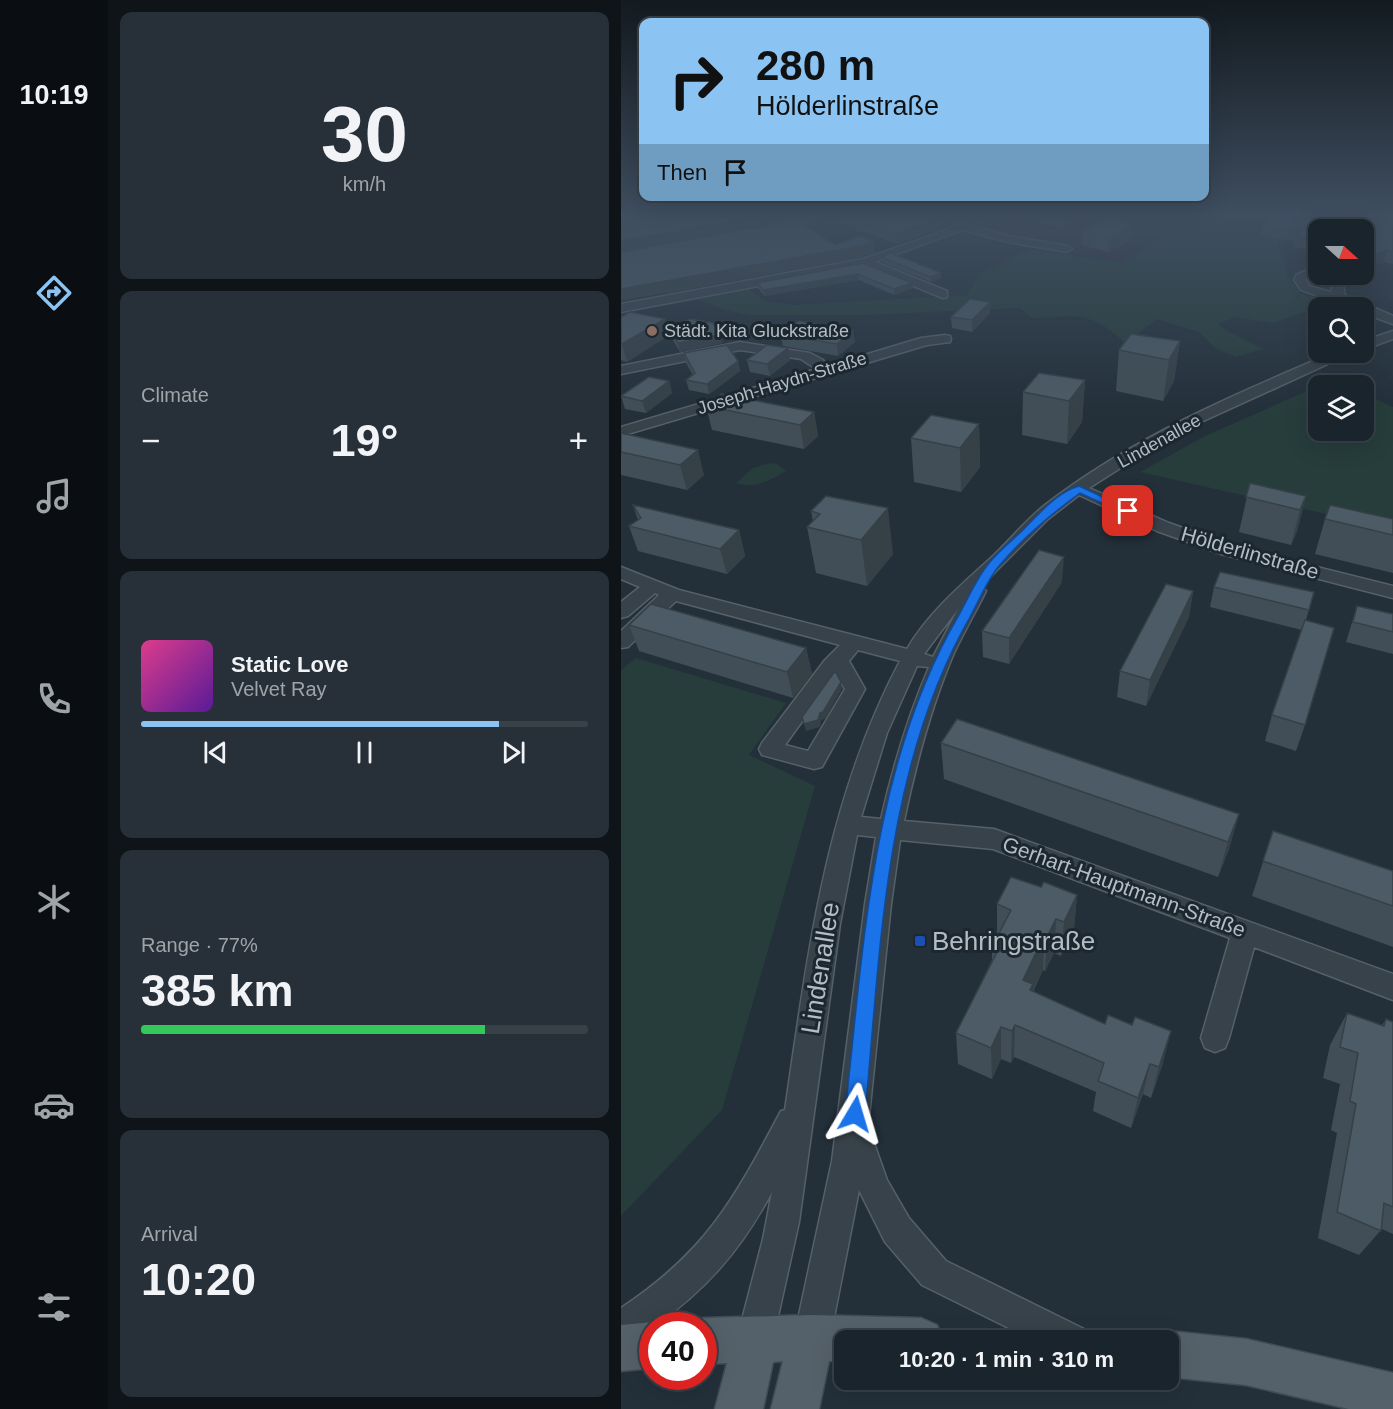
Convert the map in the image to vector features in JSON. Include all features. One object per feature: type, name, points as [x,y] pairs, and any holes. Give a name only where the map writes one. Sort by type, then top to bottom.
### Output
[{"type":"main road","name":"Lindenallee","points":[[795,1409],[812,1338]]},
{"type":"main road","name":"Lindenallee","points":[[739,1409],[755,1339]]},
{"type":"main road","points":[[717,1340],[834,1339]]},
{"type":"main road","points":[[621,1348],[639,1346]]},
{"type":"main road","points":[[1179,1355],[1246,1362],[1393,1396]]},
{"type":"street","points":[[621,308],[755,283]]},
{"type":"street","points":[[916,283],[943,294]]},
{"type":"street","points":[[1302,283],[1305,288],[1337,297]]},
{"type":"street","points":[[1374,312],[1393,320]]},
{"type":"street","points":[[1374,342],[1393,335]]},
{"type":"street","name":"Joseph-Haydn-Straße","points":[[621,432],[824,370],[926,341],[945,339]]},
{"type":"street","points":[[621,370],[740,346],[751,346],[811,358],[824,370]]},
{"type":"street","name":"Lindenallee","points":[[755,1339],[786,1207],[798,1110],[837,862],[846,825],[880,720],[911,657],[973,581],[993,565],[1042,516],[1079,489],[1171,432],[1321,363]]},
{"type":"street","points":[[754,392],[769,405]]},
{"type":"street","name":"Hölderlinstraße","points":[[1079,489],[1163,527],[1227,550],[1393,592]]},
{"type":"street","name":"Lindenallee","points":[[812,1338],[853,1128],[873,942],[889,828],[906,753],[925,699],[955,631],[993,565]]},
{"type":"street","points":[[621,572],[651,587],[672,594],[940,665]]},
{"type":"street","points":[[621,612],[651,587]]},
{"type":"street","points":[[621,642],[672,594]]},
{"type":"street","points":[[839,660],[855,689],[814,761],[770,749],[832,665],[853,642]]},
{"type":"street","name":"Gerhart-Hauptmann-Straße","points":[[846,825],[994,839],[1393,987]]},
{"type":"street","points":[[1215,1038],[1245,931]]},
{"type":"street","points":[[621,1328],[649,1311],[708,1260],[737,1221],[798,1110]]},
{"type":"street","points":[[853,1128],[874,1188],[897,1230],[934,1273],[1050,1330]]},
{"type":"green space","points":[[974,283],[1293,283],[1301,294],[1316,297],[1308,297],[1308,311],[1273,323],[1235,317],[1218,324],[1227,331],[1264,349],[1235,357],[1215,348],[1199,332],[1157,319],[1125,343],[1113,332],[1092,320],[1072,316],[1032,318],[1020,308],[864,315],[750,315],[725,310],[693,297],[746,286],[764,301],[794,305],[967,295]]},
{"type":"green space","points":[[1308,391],[1308,441],[1374,441],[1374,398],[1393,407],[1393,529],[1140,472],[1205,436]]},
{"type":"green space","points":[[770,463],[777,464],[786,471],[768,481],[756,484],[736,483],[753,468]]},
{"type":"green space","points":[[636,658],[786,703],[749,755],[815,786],[722,1110],[621,1216],[621,670]]},
{"type":"building","points":[[621,283],[656,283],[621,289]]},
{"type":"building","points":[[758,283],[806,283],[763,290]]},
{"type":"building","points":[[879,283],[912,283],[894,289]]},
{"type":"building","points":[[970,299],[990,302],[972,320],[951,317]]},
{"type":"building","points":[[630,312],[665,319],[621,344],[621,317]]},
{"type":"building","points":[[690,319],[713,323],[721,335],[678,343],[671,332]]},
{"type":"building","points":[[799,321],[853,331],[837,344],[781,335]]},
{"type":"building","points":[[1131,334],[1180,341],[1169,360],[1119,350]]},
{"type":"building","points":[[727,345],[738,361],[707,384],[686,380],[695,373],[684,353]]},
{"type":"building","points":[[767,345],[788,348],[767,364],[747,360]]},
{"type":"building","points":[[1039,373],[1085,380],[1069,401],[1023,392]]},
{"type":"building","points":[[649,377],[669,381],[642,401],[621,396]]},
{"type":"building","points":[[721,394],[814,412],[800,425],[706,406]]},
{"type":"building","points":[[931,415],[979,424],[960,448],[911,438]]},
{"type":"building","points":[[621,433],[698,450],[680,465],[621,452]]},
{"type":"building","points":[[1250,483],[1306,496],[1300,510],[1246,497]]},
{"type":"building","points":[[826,496],[888,508],[861,540],[807,527],[820,514],[811,511]]},
{"type":"building","points":[[633,505],[739,530],[720,549],[629,526],[641,518]]},
{"type":"building","points":[[1330,505],[1393,519],[1393,535],[1325,519]]},
{"type":"building","points":[[1039,550],[1064,557],[1009,638],[982,631]]},
{"type":"building","points":[[1220,572],[1314,592],[1309,610],[1214,587]]},
{"type":"building","points":[[1166,584],[1193,591],[1150,680],[1120,671]]},
{"type":"building","points":[[651,604],[806,648],[787,672],[629,625]]},
{"type":"building","points":[[1357,606],[1393,614],[1393,632],[1353,622]]},
{"type":"building","points":[[1305,620],[1334,628],[1305,725],[1272,715]]},
{"type":"building","points":[[835,671],[841,682],[823,712],[820,713],[818,720],[804,724],[802,717]]},
{"type":"building","points":[[957,719],[1239,814],[1228,842],[941,743]]},
{"type":"building","points":[[1273,831],[1393,871],[1393,906],[1263,861]]},
{"type":"building","points":[[1011,877],[1041,887],[1044,882],[1077,895],[1064,922],[1056,919],[1047,937],[1044,936],[1023,980],[1033,984],[1030,990],[1105,1024],[1108,1015],[1132,1025],[1135,1017],[1171,1031],[1159,1067],[1150,1064],[1138,1098],[1098,1081],[1104,1063],[1015,1025],[1012,1031],[1001,1027],[991,1048],[956,1033],[998,950],[992,947],[1011,910],[997,904]]},
{"type":"building","points":[[1347,1013],[1384,1026],[1386,1019],[1393,1022],[1393,1207],[1384,1203],[1381,1231],[1337,1212],[1356,1104],[1350,1101],[1358,1053],[1340,1047]]},
{"type":"place","name":"Städt. Kita Gluckstraße","points":[[652,331]]},
{"type":"place","name":"Behringstraße","points":[[920,941]]},
{"type":"route","points":[[855,1114],[873,942],[889,828],[906,753],[925,699],[951,639],[993,565],[1051,508],[1079,489],[1128,511]]}]
